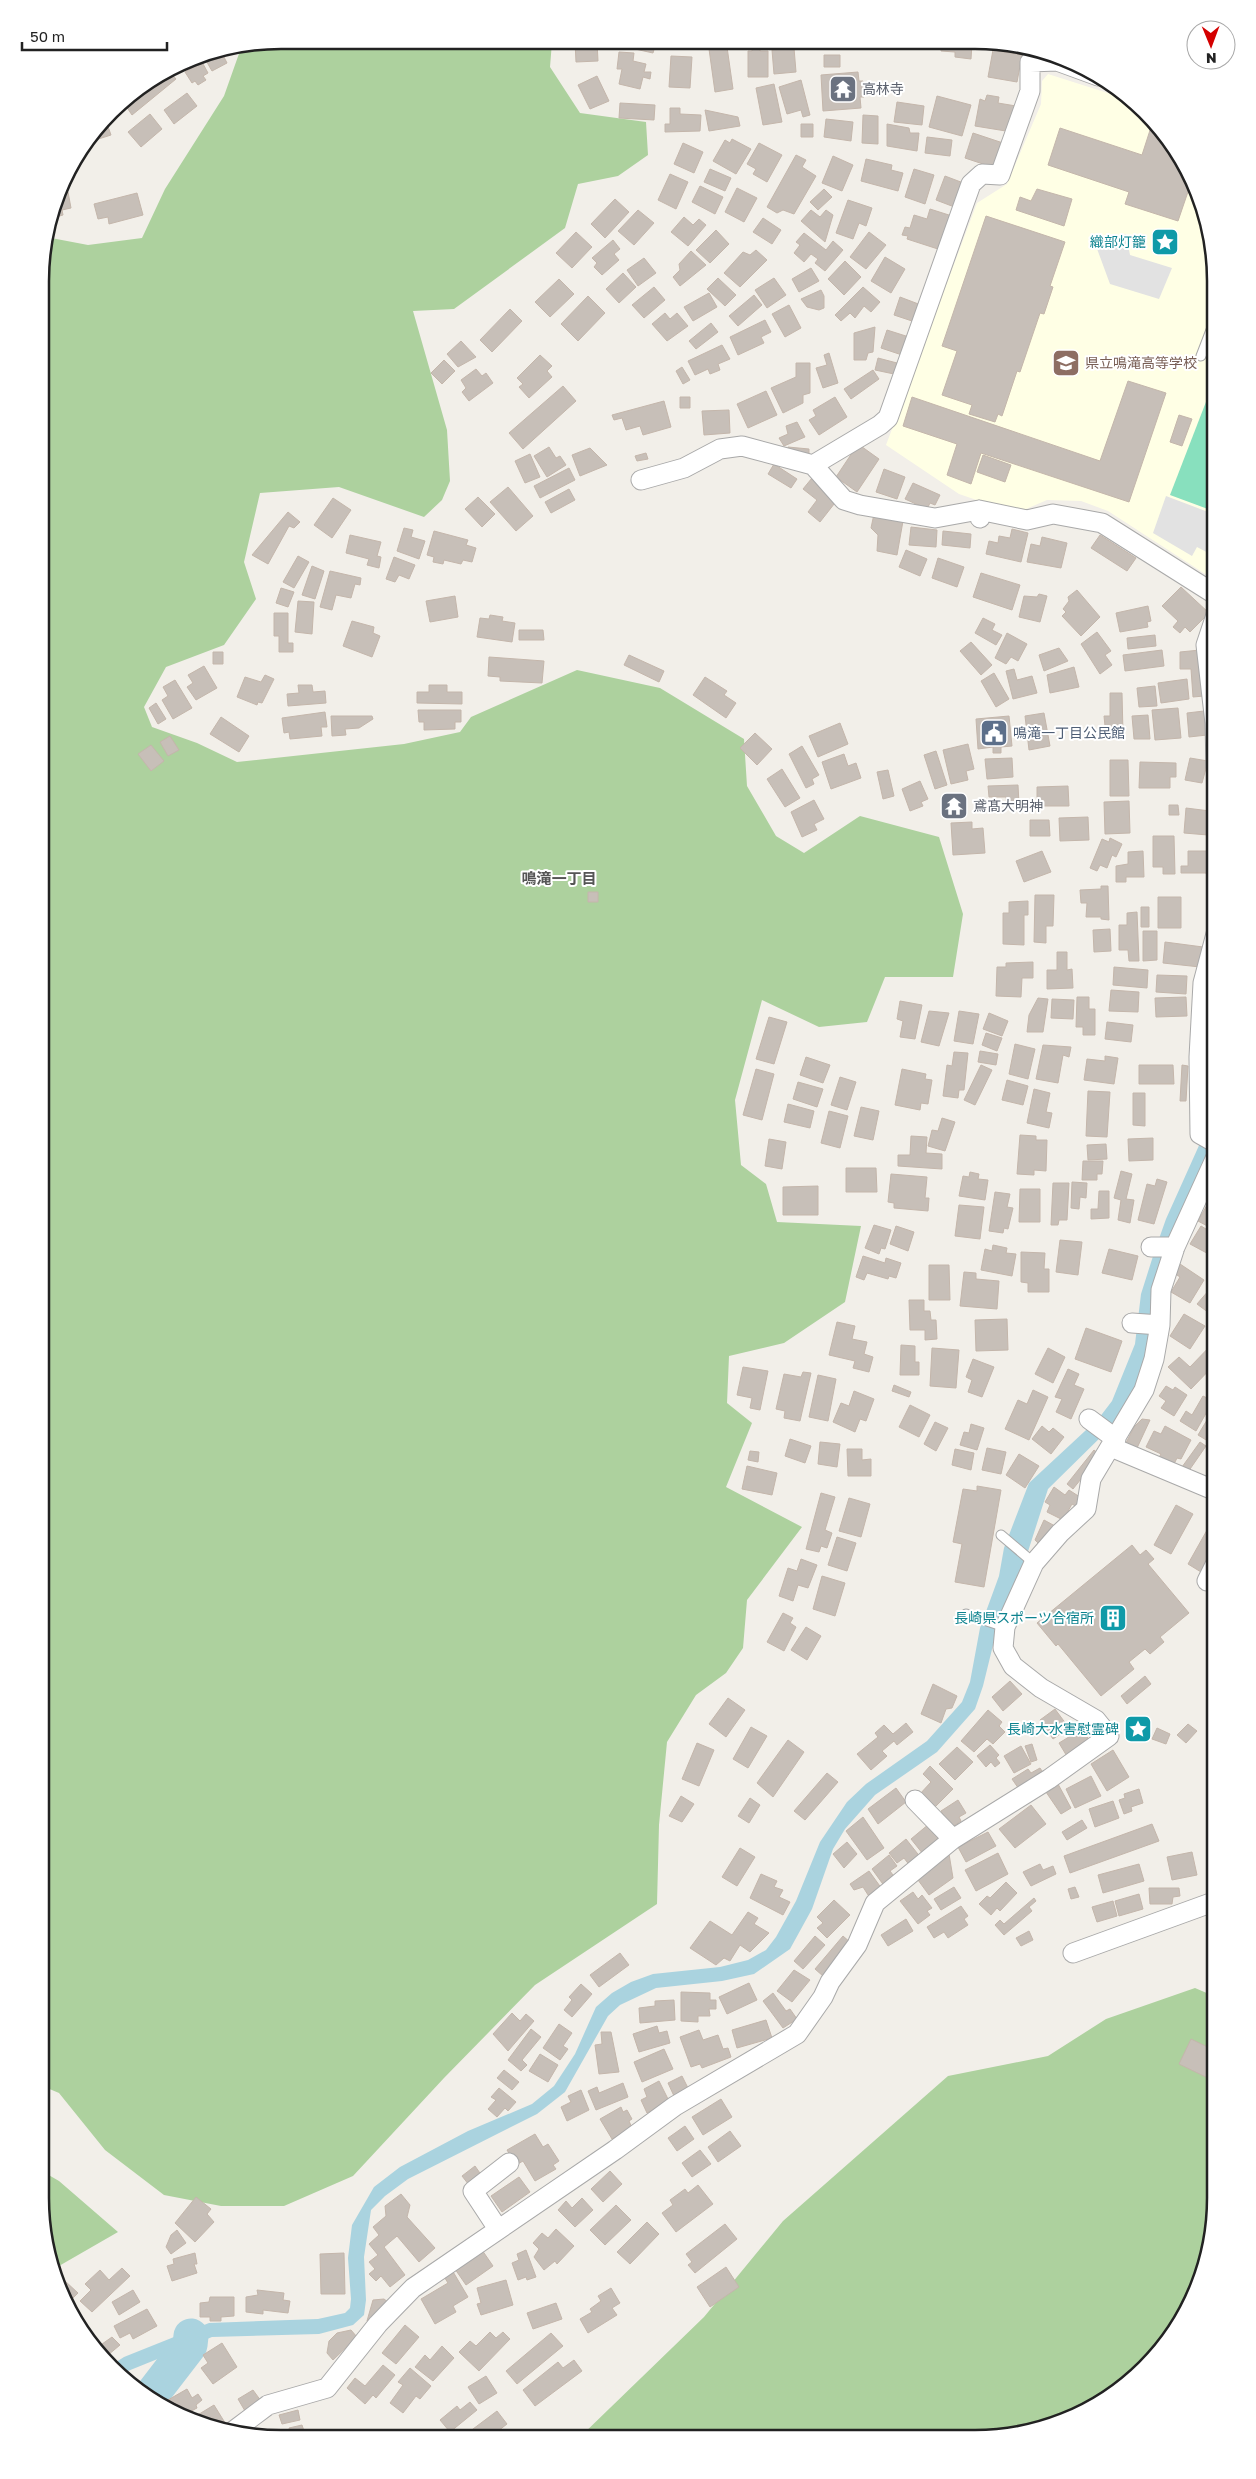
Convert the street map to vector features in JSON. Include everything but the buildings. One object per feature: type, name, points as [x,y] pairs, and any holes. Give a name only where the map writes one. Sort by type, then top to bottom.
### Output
[{"type":"street","points":[[812,465],[880,425],[888,418],[971,184],[982,174],[1000,175],[1030,91],[1030,62],[1047,60]]},
{"type":"street","points":[[641,480],[684,468],[720,449],[742,446],[812,465],[844,500],[860,505],[934,518],[980,514],[1027,520],[1053,514],[1102,523],[1207,589]]},
{"type":"street","points":[[1207,968],[1203,983],[1207,1004]]},
{"type":"street","points":[[1207,1023],[1199,1057],[1207,1130]]},
{"type":"street","points":[[239,2427],[268,2405],[326,2388],[378,2324],[413,2288],[615,2150],[675,2106],[740,2070],[797,2034],[819,2004],[830,1982],[857,1945],[874,1903],[953,1839],[1049,1780],[1109,1736],[1096,1720],[1041,1688],[1014,1666],[1003,1648],[1005,1627],[1034,1562],[1060,1533],[1086,1509],[1091,1479],[1111,1439],[1144,1390],[1154,1359],[1160,1324],[1161,1290],[1175,1247],[1207,1177]]},
{"type":"street","points":[[1151,1247],[1175,1247]]},
{"type":"street","points":[[1132,1323],[1160,1324]]},
{"type":"street","points":[[1089,1419],[1111,1439],[1207,1487]]},
{"type":"street","points":[[915,1800],[953,1839]]},
{"type":"street","points":[[1073,1952],[1207,1904]]},
{"type":"street","points":[[498,2229],[473,2191],[509,2163]]},
{"type":"lane","points":[[1201,356],[1207,341]]},
{"type":"lane","points":[[1001,1535],[1034,1562]]},
{"type":"lane","points":[[966,1614],[1005,1627]]},
{"type":"shaded area","name":"県立鳴滝高等学校","points":[[1048,74],[1117,97],[1159,139],[1183,178],[1195,206],[1203,235],[1207,265],[1207,575],[1108,511],[1081,501],[1047,500],[1026,509],[997,507],[959,494],[886,445],[977,203],[1007,184],[1041,104],[1042,81]]},
{"type":"shaded area","points":[[1126,234],[1130,255],[1172,268],[1159,299],[1110,284],[1096,246]]},
{"type":"shaded area","points":[[1166,496],[1207,512],[1207,552],[1197,547],[1192,556],[1153,533]]},
{"type":"green space","points":[[265,49],[551,49],[550,67],[580,113],[646,122],[648,155],[618,176],[578,184],[565,228],[454,309],[413,311],[447,430],[450,481],[442,500],[424,517],[339,487],[260,493],[244,562],[256,599],[224,645],[166,667],[144,707],[152,727],[197,743],[237,762],[404,744],[460,732],[471,717],[577,670],[660,688],[744,739],[747,786],[776,836],[804,853],[860,816],[939,837],[963,914],[953,977],[885,977],[867,1022],[819,1027],[762,1000],[735,1100],[741,1165],[766,1184],[777,1222],[861,1226],[845,1302],[784,1343],[729,1356],[727,1403],[752,1423],[726,1487],[802,1527],[747,1600],[743,1648],[726,1673],[696,1695],[667,1742],[659,1825],[657,1904],[535,1985],[444,2078],[353,2176],[284,2206],[221,2206],[164,2195],[105,2150],[59,2093],[49,2089],[49,265],[53,238],[88,245],[142,238],[165,189],[224,96],[239,52]]},
{"type":"green space","points":[[1207,399],[1207,509],[1170,495]]},
{"type":"green space","points":[[1195,1988],[1207,1993],[1207,2214],[1203,2244],[1190,2287],[1168,2327],[1150,2351],[1117,2382],[1091,2399],[1064,2413],[1021,2426],[991,2430],[587,2430],[704,2317],[783,2221],[948,2076],[1048,2056],[1106,2019]]},
{"type":"green space","points":[[49,2175],[59,2181],[118,2232],[59,2266],[53,2244],[49,2214]]},
{"type":"water","points":[[1207,1128],[1207,1172],[1135,1387],[1125,1409],[1110,1428],[1048,1489],[1024,1564],[996,1633],[983,1686],[975,1709],[937,1752],[875,1795],[845,1829],[833,1849],[812,1909],[790,1949],[754,1974],[722,1981],[656,1988],[620,2005],[608,2016],[565,2092],[537,2114],[408,2179],[385,2196],[371,2210],[364,2257],[366,2300],[364,2315],[353,2325],[319,2334],[212,2337],[127,2372],[117,2362],[124,2357],[209,2323],[318,2319],[345,2313],[350,2308],[351,2299],[348,2258],[352,2225],[374,2187],[400,2167],[468,2131],[532,2104],[554,2086],[575,2054],[596,2007],[612,1993],[631,1982],[653,1974],[720,1967],[748,1960],[766,1950],[776,1937],[796,1901],[820,1842],[847,1802],[866,1784],[927,1741],[962,1702],[970,1682],[980,1628],[999,1576],[1004,1548],[1029,1483],[1099,1418],[1112,1401],[1135,1344],[1141,1294],[1166,1219]]},
{"type":"waterway","points":[[154,2392],[190,2345],[191,2336]]},
{"type":"place","name":"高林寺","points":[[843,89]]},
{"type":"place","name":"織部灯籠","points":[[1165,242]]},
{"type":"place","name":"県立鳴滝高等学校","points":[[1066,363]]},
{"type":"place","name":"鳴滝一丁目公民館","points":[[994,733]]},
{"type":"place","name":"鳶髙大明神","points":[[954,806]]},
{"type":"place","name":"長崎県スポーツ合宿所","points":[[1113,1618]]},
{"type":"place","name":"長崎大水害慰霊碑","points":[[1138,1729]]},
{"type":"district","name":"鳴滝一丁目","points":[[559,879]]}]
